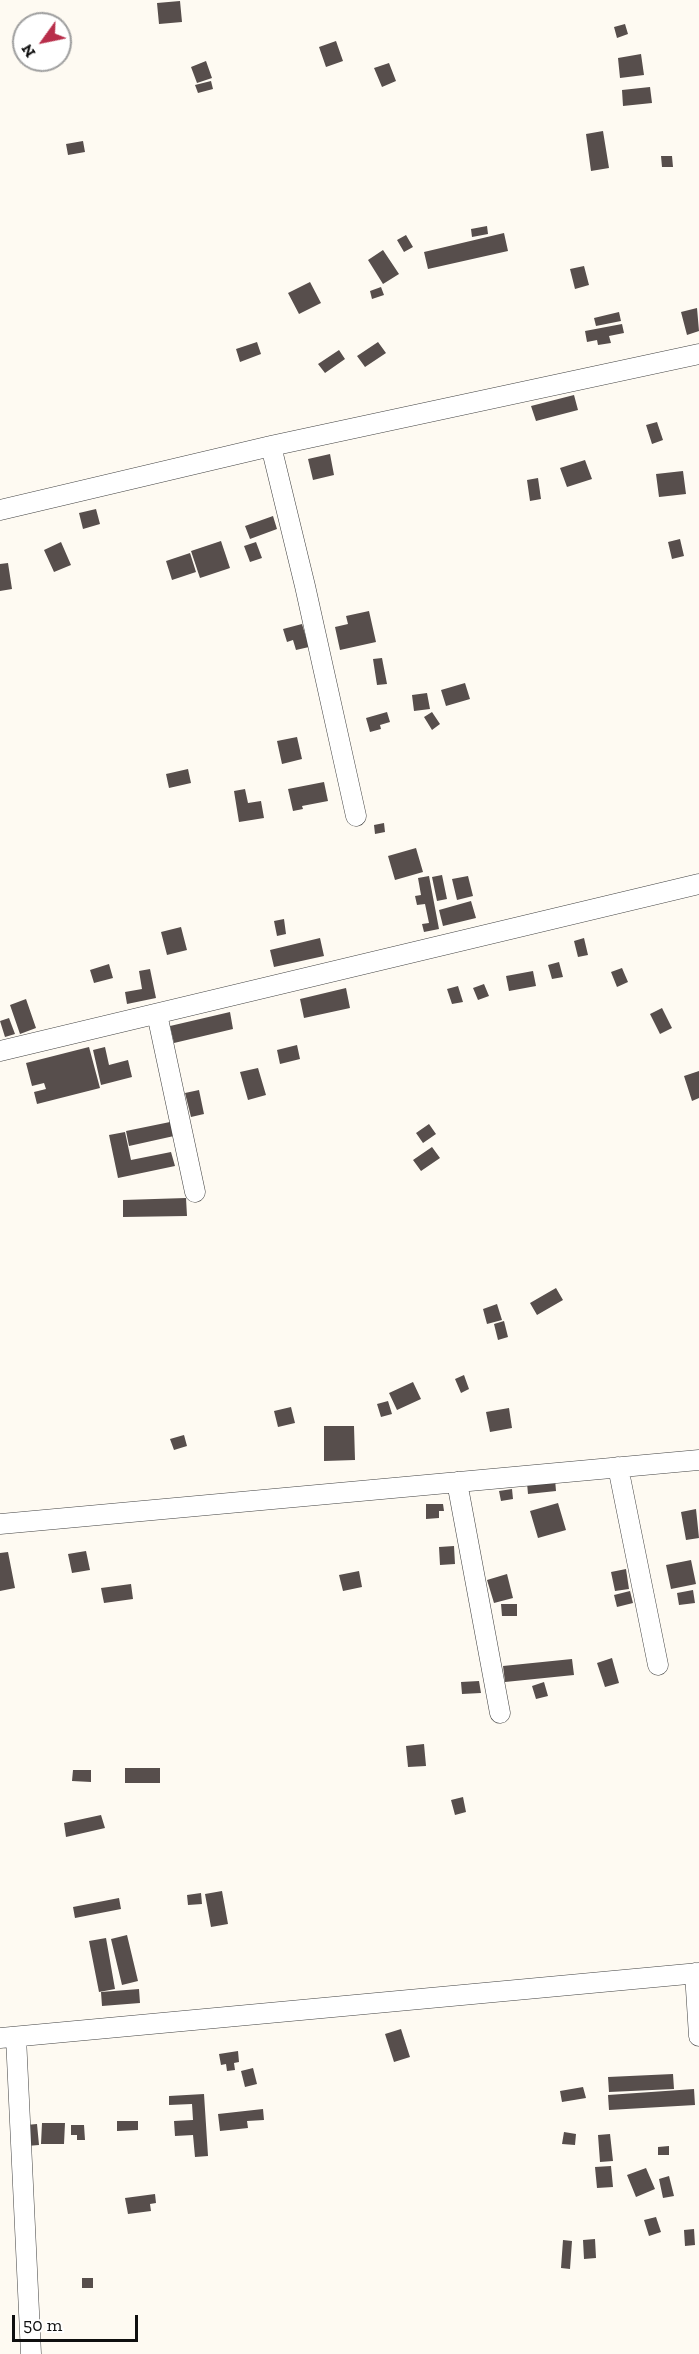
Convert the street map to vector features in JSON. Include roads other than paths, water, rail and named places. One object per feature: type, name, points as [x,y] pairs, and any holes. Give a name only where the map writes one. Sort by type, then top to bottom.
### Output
[{"type":"street","points":[[0,510],[270,446],[699,354]]},
{"type":"street","points":[[270,446],[305,586],[356,816]]},
{"type":"street","points":[[0,1052],[699,884]]},
{"type":"street","points":[[157,1014],[195,1192]]},
{"type":"street","points":[[0,1524],[699,1460]]},
{"type":"street","points":[[618,1467],[658,1665]]},
{"type":"street","points":[[457,1482],[500,1713]]},
{"type":"street","points":[[31,2354],[8,2038],[697,1973],[699,2036]]}]
